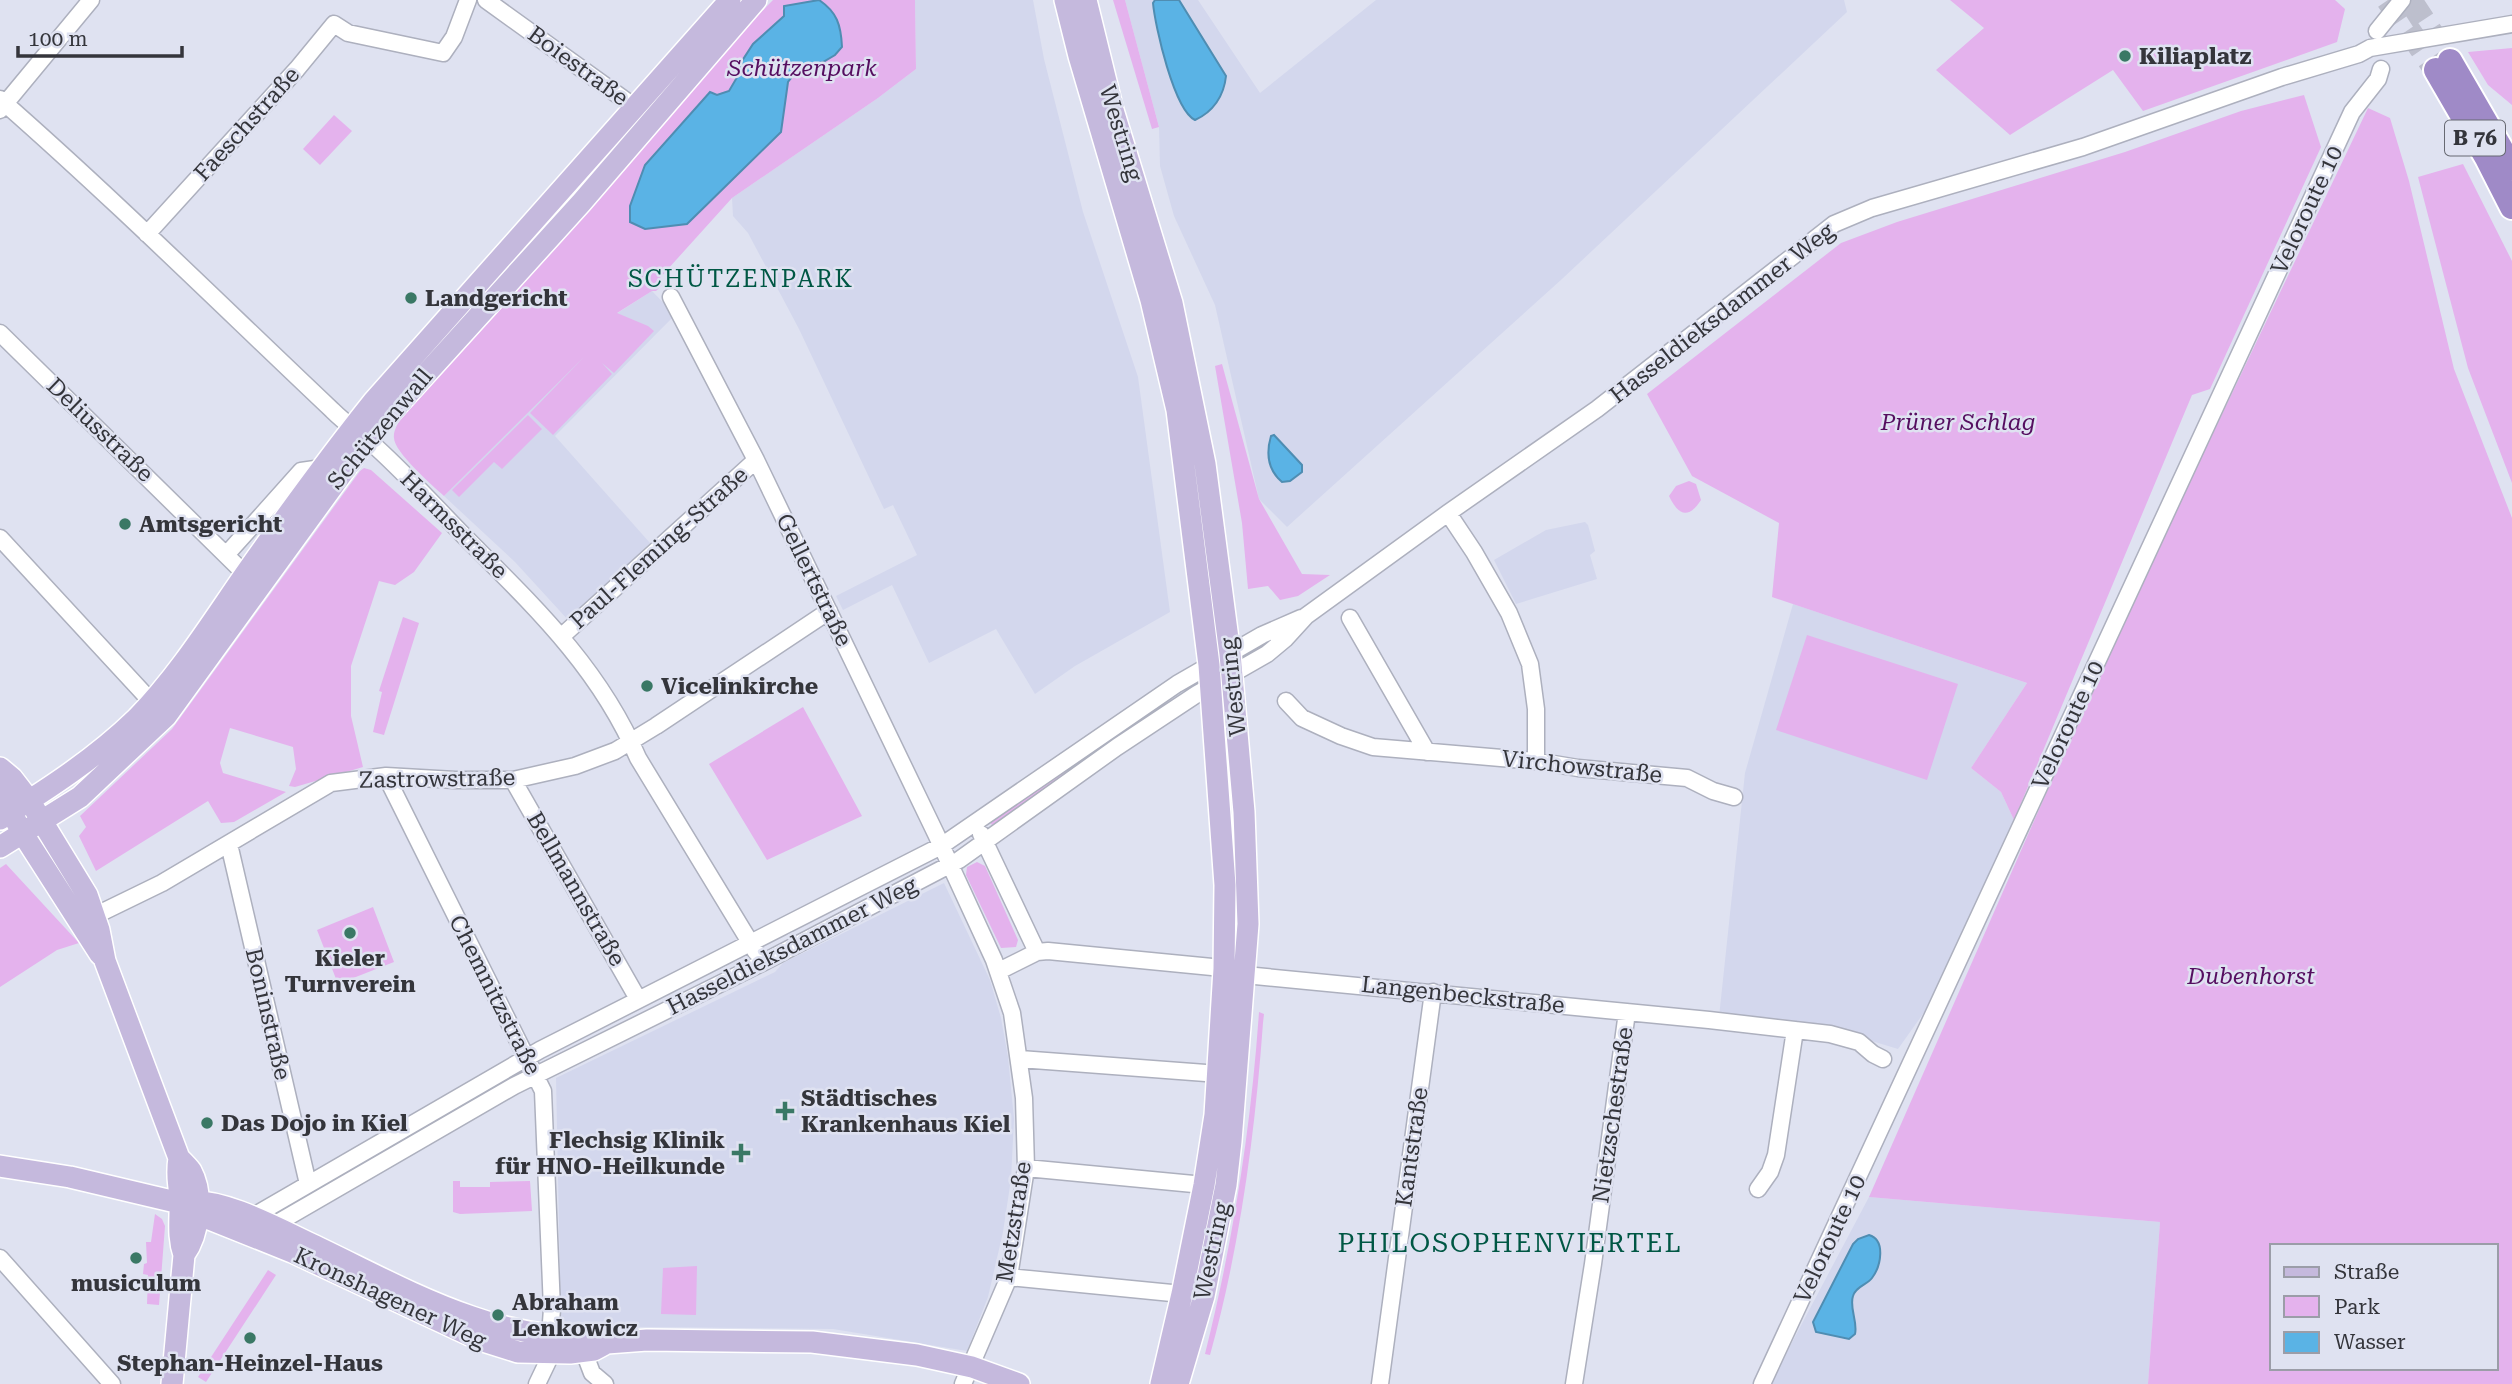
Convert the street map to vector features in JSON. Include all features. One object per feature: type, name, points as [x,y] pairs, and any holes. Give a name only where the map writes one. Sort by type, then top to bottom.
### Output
[{"type":"highway","name":"B 76","points":[[2512,168],[2443,66],[2512,206]]},
{"type":"main road","name":"Schützenwall","points":[[0,847],[80,797],[158,709],[360,433],[389,382],[730,0]]},
{"type":"main road","name":"Schützenwall","points":[[255,577],[322,468],[360,433],[580,203],[756,0]]},
{"type":"main road","name":"Westring","points":[[1065,0],[1168,365],[1182,439],[1211,687],[1234,972],[1226,1185],[1204,1296],[1178,1384]]},
{"type":"main road","name":"Westring","points":[[1086,0],[1113,110],[1155,243],[1185,360],[1205,464],[1231,664],[1246,855],[1248,924],[1234,972],[1204,1185],[1161,1384]]},
{"type":"main road","name":"Schützenwall","points":[[5,815],[85,762],[137,717],[158,709]]},
{"type":"main road","points":[[0,768],[12,778],[29,800],[87,895],[87,920]]},
{"type":"main road","points":[[0,792],[5,815],[23,834],[87,920],[179,1158],[176,1176],[192,1206],[179,1241],[184,1255],[172,1384]]},
{"type":"main road","name":"Kronshagener Weg","points":[[0,1166],[70,1177],[192,1206],[252,1226],[480,1340],[518,1352],[593,1336],[607,1343]]},
{"type":"main road","name":"Kronshagener Weg","points":[[252,1226],[273,1225],[464,1315],[550,1344],[584,1352],[607,1343],[666,1339],[812,1342],[888,1350],[967,1375],[1019,1384]]},
{"type":"street","points":[[2,104],[91,0]]},
{"type":"street","name":"Faeschstraße","points":[[147,234],[297,69],[334,24],[348,33],[443,53],[454,37],[468,0]]},
{"type":"street","name":"Boiestraße","points":[[486,0],[636,108]]},
{"type":"street","points":[[2376,31],[2402,0]]},
{"type":"street","name":"Hasseldieksdammer Weg","points":[[252,1226],[307,1184],[526,1057],[941,846],[976,825],[1209,665],[1231,664],[1274,648],[1306,616],[1597,409],[1834,225],[1894,201],[2121,135],[2370,48],[2512,24]]},
{"type":"street","name":"Veloroute 10","points":[[1762,1384],[2350,116],[2378,79],[2381,69]]},
{"type":"street","name":"Harmsstraße","points":[[2,104],[147,234],[332,411],[360,433],[523,593],[562,636],[590,673],[762,963]]},
{"type":"street","name":"Gellertstraße","points":[[671,298],[756,460],[950,865]]},
{"type":"street","name":"Deliusstraße","points":[[0,332],[226,555],[255,577]]},
{"type":"street","name":"Paul-Fleming-Straße","points":[[562,636],[756,460]]},
{"type":"street","name":"Schützenwall","points":[[226,555],[301,471],[322,468]]},
{"type":"street","points":[[1448,513],[1474,551],[1503,603],[1530,664],[1536,709],[1536,761]]},
{"type":"street","points":[[0,538],[158,709]]},
{"type":"street","name":"Zastrowstraße","points":[[87,920],[162,883],[331,783],[386,776],[513,780],[575,765],[615,751],[829,611]]},
{"type":"street","points":[[1350,618],[1427,752]]},
{"type":"street","name":"Hasseldieksdammer Weg","points":[[273,1225],[536,1075],[762,963],[950,865],[1117,747],[1211,687],[1231,664]]},
{"type":"street","name":"Virchowstraße","points":[[1286,701],[1301,718],[1373,747],[1687,778],[1713,791],[1734,797]]},
{"type":"street","name":"Chemnitzstraße","points":[[386,776],[543,1091],[552,1276],[550,1344]]},
{"type":"street","name":"Bellmannstraße","points":[[513,780],[638,999]]},
{"type":"street","points":[[976,825],[1037,952],[999,971]]},
{"type":"street","name":"Boninstraße","points":[[229,844],[307,1184]]},
{"type":"street","name":"Metzstraße","points":[[950,865],[999,971],[1012,1013],[1024,1098],[1026,1168],[1009,1277],[967,1375]]},
{"type":"street","name":"Langenbeckstraße","points":[[1037,952],[1795,1030],[1850,1039],[1883,1059]]},
{"type":"street","name":"Kantstraße","points":[[1380,1384],[1433,992]]},
{"type":"street","name":"Nietzschestraße","points":[[1574,1384],[1627,1012]]},
{"type":"street","points":[[1758,1189],[1770,1172],[1776,1155],[1795,1030]]},
{"type":"street","points":[[1020,1059],[1219,1074]]},
{"type":"street","points":[[1026,1168],[1204,1185]]},
{"type":"street","points":[[0,1258],[112,1384]]},
{"type":"street","points":[[1009,1277],[1182,1294]]},
{"type":"street","points":[[537,1384],[545,1368],[550,1344]]},
{"type":"street","points":[[584,1352],[592,1373],[605,1384]]},
{"type":"shaded area","points":[[915,0],[1033,0],[1044,59],[1083,212],[1138,377],[1170,612],[1075,666],[1035,694],[996,629],[929,663],[892,585],[843,610],[836,596],[917,555],[893,505],[884,509],[799,329],[748,233],[733,216],[732,198],[916,69]]},
{"type":"shaded area","points":[[1125,0],[1198,0],[1260,93],[1376,0],[1844,0],[1847,12],[1562,279],[1287,527],[1259,499],[1215,305],[1174,216],[1160,166],[1159,127]]},
{"type":"shaded area","points":[[652,291],[675,315],[555,436],[650,543],[569,621],[515,562],[444,496],[590,350],[616,314]]},
{"type":"shaded area","points":[[1585,522],[1595,551],[1590,555],[1597,579],[1516,604],[1494,560],[1546,530]]},
{"type":"shaded area","points":[[1793,604],[2027,683],[1971,768],[2001,792],[2014,820],[1925,1011],[1898,1049],[1839,1031],[1719,1017],[1745,773]]},
{"type":"shaded area","name":"Städtisches Krankenhaus Kiel","points":[[944,883],[990,980],[1008,1057],[1014,1119],[1011,1179],[1003,1232],[988,1297],[967,1351],[833,1329],[561,1326],[556,1078],[775,972],[783,963]]},
{"type":"shaded area","points":[[1869,1197],[2160,1222],[2148,1384],[1770,1384]]},
{"type":"green space","name":"Schützenpark","points":[[773,0],[915,0],[916,69],[732,198],[658,280],[662,285],[656,291],[617,313],[654,331],[614,373],[602,363],[612,374],[553,435],[530,413],[584,357],[444,496],[400,452],[394,433],[401,417],[739,34]]},
{"type":"green space","points":[[1113,0],[1125,0],[1159,127],[1152,129]]},
{"type":"green space","name":"Kiliaplatz","points":[[1950,0],[2335,0],[2345,9],[2337,42],[2143,111],[2113,70],[2010,135],[1936,70],[1984,28]]},
{"type":"green space","points":[[2512,48],[2512,105],[2488,85],[2468,52]]},
{"type":"green space","name":"Prüner Schlag","points":[[2304,95],[2321,147],[2210,389],[2192,395],[2014,820],[2001,792],[1971,768],[2027,683],[1772,597],[1779,523],[1692,476],[1647,394],[1841,243],[1897,222],[2125,152],[2241,111]]},
{"type":"green space","name":"Dubenhorst","points":[[2368,108],[2390,118],[2409,181],[2454,369],[2512,518],[2512,1384],[2148,1384],[2160,1222],[1869,1197],[2102,666]]},
{"type":"green space","points":[[334,115],[352,131],[320,165],[303,149]]},
{"type":"green space","points":[[2463,164],[2512,261],[2512,483],[2468,368],[2418,177]]},
{"type":"green space","points":[[1222,364],[1259,499],[1302,574],[1330,575],[1298,596],[1280,600],[1268,586],[1248,589],[1242,523],[1215,366]]},
{"type":"green space","points":[[528,415],[542,429],[502,469],[494,462],[459,497],[452,490]]},
{"type":"green space","points":[[364,468],[371,470],[442,533],[414,572],[395,585],[379,581],[351,666],[351,716],[363,767],[295,787],[289,786],[296,769],[293,747],[230,728],[220,763],[223,773],[286,792],[234,822],[221,823],[208,801],[96,871],[79,836],[86,827],[80,816],[172,729]]},
{"type":"green space","points":[[1689,481],[1696,484],[1701,500],[1688,513],[1683,513],[1669,496],[1676,486]]},
{"type":"green space","points":[[403,617],[419,623],[384,735],[373,732],[382,692],[379,691]]},
{"type":"green space","points":[[1807,635],[1958,684],[1927,780],[1776,730]]},
{"type":"green space","points":[[1177,690],[1175,696],[992,825],[988,820],[997,818]]},
{"type":"green space","points":[[803,707],[862,816],[767,860],[709,764]]},
{"type":"green space","points":[[977,862],[985,866],[1018,940],[1016,947],[1001,948],[966,875],[967,867]]},
{"type":"green space","points":[[6,864],[79,943],[57,950],[0,987],[0,868]]},
{"type":"green space","points":[[373,907],[394,962],[338,984],[317,930]]},
{"type":"green space","points":[[1259,1012],[1264,1014],[1245,1190],[1230,1273],[1210,1355],[1205,1354],[1224,1270],[1246,1142]]},
{"type":"green space","points":[[505,1076],[509,1083],[287,1209],[284,1207]]},
{"type":"green space","points":[[453,1181],[460,1181],[460,1187],[490,1187],[490,1182],[530,1181],[532,1211],[453,1212]]},
{"type":"green space","points":[[155,1214],[162,1219],[165,1226],[159,1305],[147,1304],[148,1275],[143,1274],[144,1264],[147,1263],[146,1242],[151,1242]]},
{"type":"green space","points":[[697,1266],[696,1315],[661,1314],[663,1268]]},
{"type":"green space","points":[[268,1270],[276,1275],[206,1382],[198,1377]]},
{"type":"water","points":[[819,0],[830,9],[837,20],[842,47],[823,62],[799,68],[788,82],[781,132],[687,224],[645,229],[630,222],[630,206],[645,165],[710,92],[717,95],[729,91],[753,44],[784,16],[784,6]]},
{"type":"water","points":[[1155,0],[1179,0],[1226,76],[1223,90],[1216,102],[1207,113],[1195,120],[1187,113],[1173,85],[1155,14]]},
{"type":"water","points":[[1274,435],[1302,465],[1302,472],[1290,481],[1282,482],[1271,467],[1269,449],[1271,436]]},
{"type":"water","points":[[1869,1235],[1878,1242],[1880,1254],[1878,1267],[1872,1278],[1853,1296],[1855,1334],[1849,1339],[1816,1332],[1813,1322],[1853,1244]]},
{"type":"tunnel","points":[[2388,0],[2436,70]]},
{"type":"tunnel","points":[[2410,0],[2436,40]]},
{"type":"place","name":"Kiliaplatz","points":[[2125,56]]},
{"type":"place","name":"Landgericht","points":[[411,298]]},
{"type":"place","name":"Amtsgericht","points":[[125,524]]},
{"type":"place","name":"Vicelinkirche","points":[[647,686]]},
{"type":"place","name":"Kieler Turnverein","points":[[350,933]]},
{"type":"place","name":"Städtisches Krankenhaus Kiel","points":[[785,1111]]},
{"type":"place","name":"Das Dojo in Kiel","points":[[207,1123]]},
{"type":"place","name":"Flechsig Klinik für HNO-Heilkunde","points":[[741,1153]]},
{"type":"place","name":"musiculum","points":[[136,1258]]},
{"type":"place","name":"Abraham Lenkowicz","points":[[498,1315]]},
{"type":"place","name":"Stephan-Heinzel-Haus","points":[[250,1338]]},
{"type":"district","name":"SCHÜTZENPARK","points":[[741,279]]},
{"type":"district","name":"PHILOSOPHENVIERTEL","points":[[1510,1243]]}]
